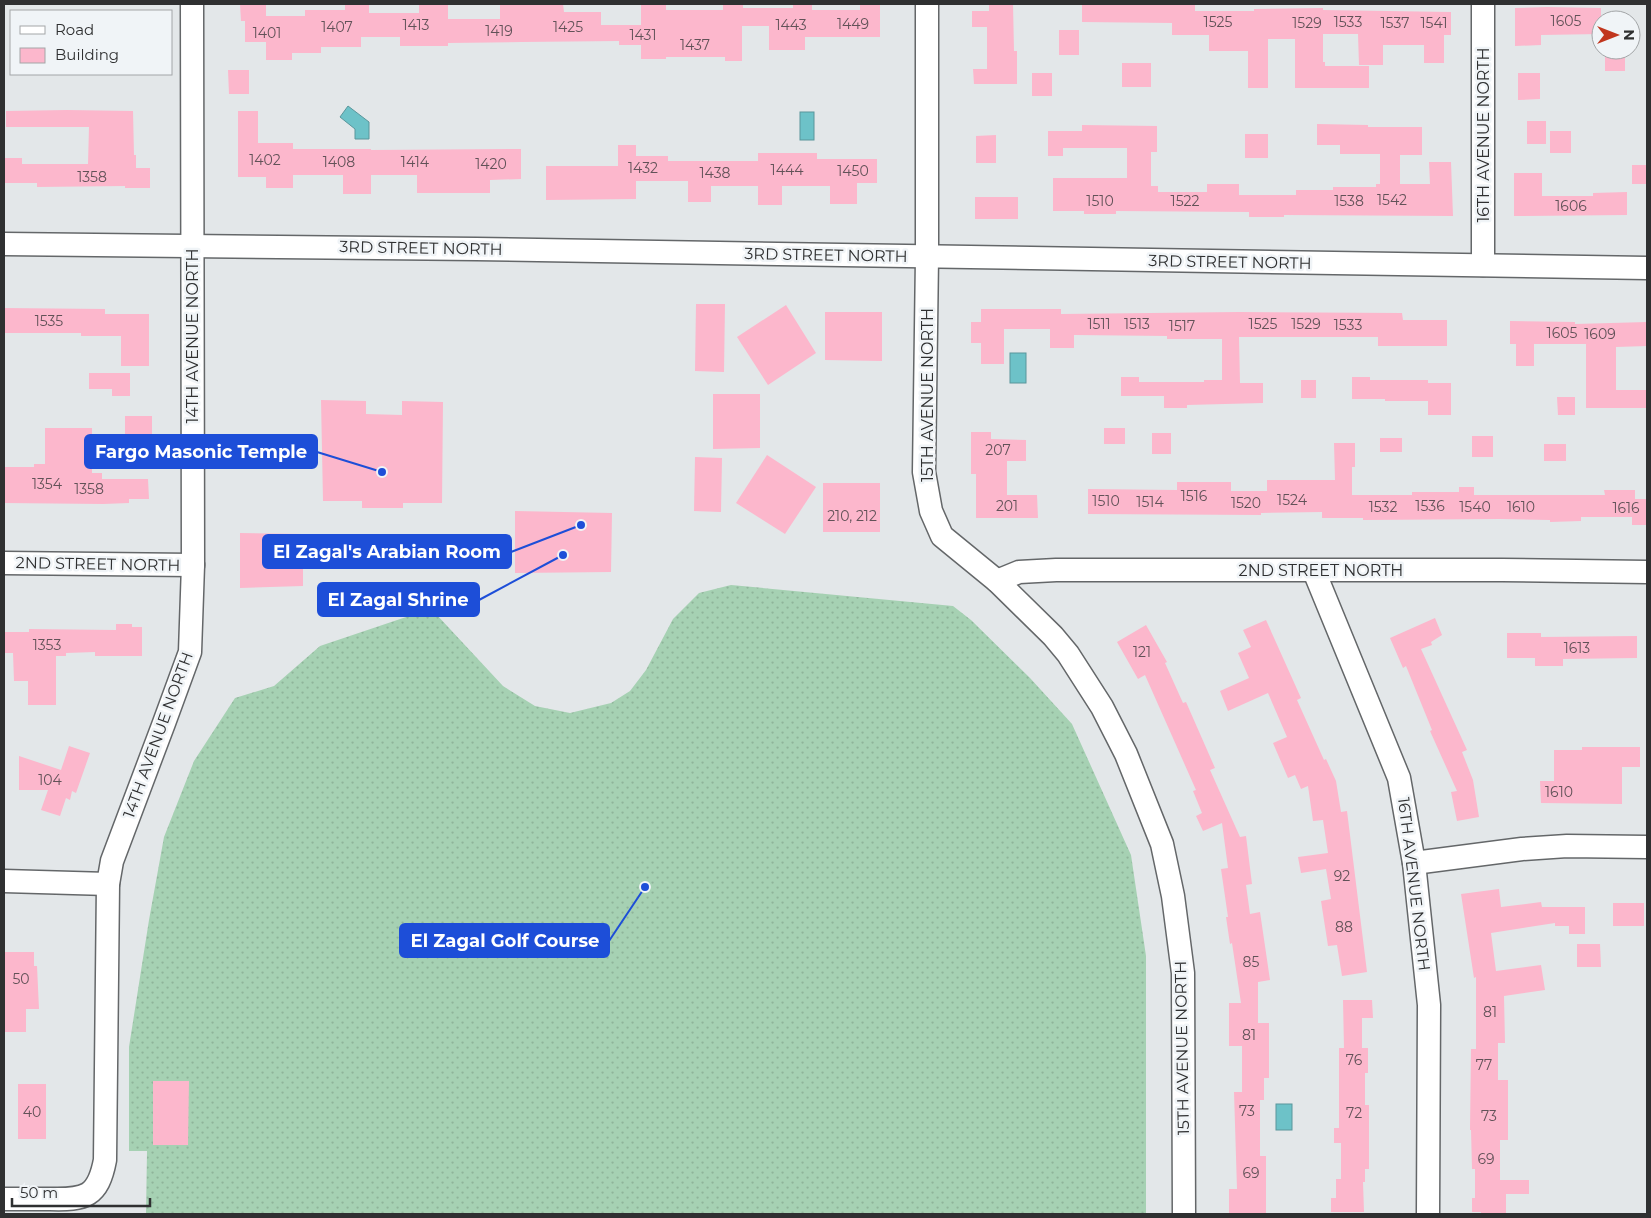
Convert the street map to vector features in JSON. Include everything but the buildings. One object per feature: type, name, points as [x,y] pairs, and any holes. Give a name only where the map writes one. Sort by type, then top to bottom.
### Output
[{"type":"street","name":"14TH AVENUE NORTH","points":[[4,1199],[73,1200],[93,1190],[102,1177],[105,1160],[108,884],[112,861],[190,652],[193,565],[192,4]]},
{"type":"street","name":"15TH AVENUE NORTH","points":[[927,4],[928,257],[924,472],[932,511],[942,536],[997,581],[1053,636],[1068,654],[1102,707],[1126,754],[1162,844],[1173,896],[1183,973],[1184,1214]]},
{"type":"street","name":"16TH AVENUE NORTH","points":[[1483,4],[1483,266]]},
{"type":"street","name":"3RD STREET NORTH","points":[[4,244],[476,249],[1647,268]]},
{"type":"street","name":"2ND STREET NORTH","points":[[4,563],[193,565]]},
{"type":"street","name":"2ND STREET NORTH","points":[[997,581],[1019,572],[1056,570],[1502,570],[1647,572]]},
{"type":"street","name":"16TH AVENUE NORTH","points":[[1314,571],[1399,778],[1414,863],[1428,1005],[1428,1214]]},
{"type":"street","points":[[1414,863],[1522,849],[1567,846],[1647,847]]},
{"type":"street","points":[[4,881],[108,884]]},
{"type":"green space","points":[[731,585],[953,606],[971,620],[1030,678],[1072,724],[1131,855],[1146,956],[1146,1214],[146,1214],[147,1151],[129,1151],[129,1047],[149,920],[164,837],[194,761],[235,698],[274,686],[320,646],[415,614],[436,614],[503,686],[535,706],[570,713],[611,703],[630,691],[646,670],[673,619],[699,593]]},
{"type":"water","points":[[348,106],[369,122],[369,139],[355,139],[355,129],[340,117]]},
{"type":"water","points":[[800,112],[814,112],[814,140],[800,140]]},
{"type":"water","points":[[1010,353],[1026,353],[1026,383],[1010,383]]},
{"type":"water","points":[[1276,1104],[1292,1104],[1292,1130],[1276,1130]]},
{"type":"place","name":"Fargo Masonic Temple","points":[[382,472]]},
{"type":"place","name":"El Zagal's Arabian Room","points":[[581,525]]},
{"type":"place","name":"El Zagal Shrine","points":[[563,555]]},
{"type":"place","name":"El Zagal Golf Course","points":[[645,887]]}]
